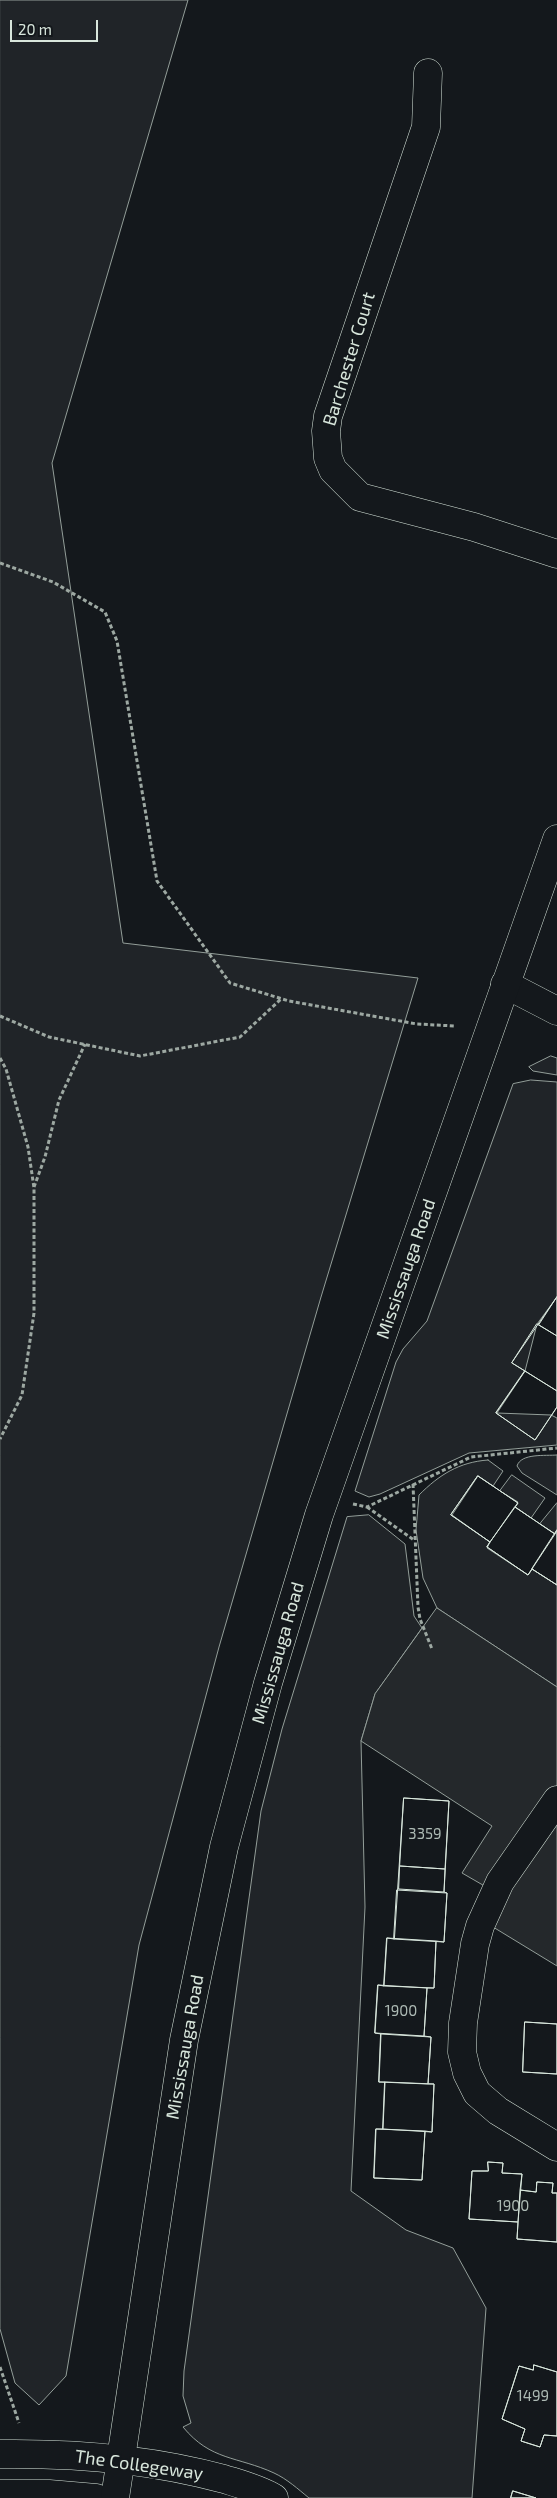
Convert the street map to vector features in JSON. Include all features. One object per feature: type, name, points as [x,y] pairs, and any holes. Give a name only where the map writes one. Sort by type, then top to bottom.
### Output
[{"type":"main road","name":"Barchester Court","points":[[428,73],[426,127],[328,416],[326,431],[328,458],[334,470],[360,497],[474,527],[557,554]]},
{"type":"main road","name":"Mississauga Road","points":[[115,2498],[184,2040],[227,1838],[268,1683],[319,1515],[557,839]]},
{"type":"main road","points":[[505,984],[557,1011]]},
{"type":"main road","points":[[557,1800],[500,1882],[480,1926],[475,1944],[466,2006],[462,2052],[468,2074],[477,2092],[498,2111],[557,2147]]},
{"type":"main road","name":"The Collegeway","points":[[0,2454],[54,2454],[121,2459],[206,2474],[238,2483],[274,2498]]},
{"type":"main road","points":[[0,2494],[49,2494],[96,2498]]},
{"type":"path","points":[[0,563],[53,582],[105,612],[117,641],[157,881],[230,983],[281,999],[416,1024],[455,1026]]},
{"type":"path","points":[[0,1016],[49,1037],[140,1056],[240,1037],[281,999]]},
{"type":"path","points":[[34,1188],[45,1157],[59,1100],[85,1044]]},
{"type":"path","points":[[0,1058],[6,1069],[28,1147],[34,1188],[34,1313],[22,1395],[0,1438]]},
{"type":"path","points":[[367,1507],[471,1457],[557,1448]]},
{"type":"path","points":[[413,1484],[414,1540],[420,1619],[432,1649]]},
{"type":"path","points":[[347,1502],[367,1507],[414,1540]]},
{"type":"path","points":[[0,2367],[19,2423]]},
{"type":"shaded area","points":[[0,0],[188,0],[52,463],[123,943],[418,978],[321,1297],[219,1647],[139,1945],[66,2376],[39,2405],[15,2383],[0,2329]]},
{"type":"shaded area","points":[[551,1056],[557,1058],[557,1075],[533,1071],[529,1067]]},
{"type":"shaded area","points":[[531,1080],[557,1082],[557,1297],[537,1324],[525,1371],[497,1413],[551,1415],[557,1418],[557,1445],[469,1453],[380,1494],[369,1497],[355,1491],[396,1362],[403,1349],[427,1321],[513,1084]]},
{"type":"shaded area","points":[[557,1455],[557,1495],[522,1473],[517,1466],[519,1462],[528,1457]]},
{"type":"shaded area","points":[[488,1460],[503,1471],[493,1486],[478,1476],[452,1515],[490,1542],[487,1548],[528,1575],[532,1569],[557,1585],[557,1687],[437,1608],[423,1578],[416,1530],[419,1495],[434,1481],[450,1471],[478,1461]]},
{"type":"shaded area","points":[[512,1475],[545,1498],[531,1518],[515,1507],[518,1502],[500,1491]]},
{"type":"shaded area","points":[[557,1503],[557,1530],[555,1534],[540,1524]]},
{"type":"shaded area","points":[[369,1515],[405,1544],[414,1616],[422,1628],[375,1694],[361,1741],[365,1907],[351,2191],[406,2230],[453,2248],[486,2308],[472,2498],[309,2498],[288,2481],[274,2473],[214,2452],[193,2438],[183,2427],[191,2423],[183,2396],[184,2371],[261,1811],[282,1729],[347,1517]]},
{"type":"shaded area","points":[[437,1608],[557,1687],[557,1966],[475,1916],[488,1888],[462,1873],[492,1826],[361,1741],[375,1694]]},
{"type":"building","points":[[557,1297],[557,1407],[535,1440],[496,1413],[525,1371],[512,1363]]},
{"type":"building","points":[[557,1297],[557,1336],[539,1325]]},
{"type":"building","points":[[537,1324],[557,1336],[557,1391],[512,1363]]},
{"type":"building","points":[[525,1371],[557,1391],[557,1407],[535,1440],[496,1413]]},
{"type":"building","points":[[478,1476],[518,1503],[515,1507],[555,1534],[557,1530],[557,1585],[532,1569],[528,1575],[487,1547],[490,1542],[451,1515]]},
{"type":"building","points":[[478,1476],[518,1503],[490,1542],[451,1515]]},
{"type":"building","points":[[515,1507],[555,1534],[528,1575],[487,1547]]},
{"type":"building","points":[[557,1530],[557,1585],[532,1569]]},
{"type":"building","points":[[404,1798],[449,1801],[444,1892],[447,1893],[444,1942],[436,1941],[434,1988],[427,1988],[424,2036],[431,2037],[428,2084],[434,2084],[432,2132],[425,2131],[422,2180],[374,2178],[376,2129],[383,2129],[385,2082],[379,2082],[381,2034],[375,2033],[378,1985],[384,1986],[387,1938],[394,1939]]},
{"type":"building","points":[[404,1798],[449,1801],[445,1869],[400,1866]]},
{"type":"building","points":[[400,1866],[445,1869],[444,1892],[399,1889]]},
{"type":"building","points":[[397,1890],[447,1893],[444,1942],[394,1939]]},
{"type":"building","points":[[387,1938],[436,1941],[434,1988],[384,1986]]},
{"type":"building","points":[[378,1985],[427,1988],[424,2036],[375,2033]]},
{"type":"building","points":[[525,2022],[557,2024],[557,2074],[523,2072]]},
{"type":"building","points":[[525,2022],[557,2024],[557,2074],[523,2072]]},
{"type":"building","points":[[381,2034],[431,2037],[428,2084],[379,2082]]},
{"type":"building","points":[[385,2082],[434,2084],[432,2132],[383,2129]]},
{"type":"building","points":[[376,2129],[425,2131],[422,2180],[374,2178]]},
{"type":"building","points":[[488,2162],[503,2163],[502,2173],[522,2174],[520,2190],[536,2192],[537,2182],[553,2183],[552,2193],[557,2193],[557,2242],[517,2239],[518,2222],[469,2219],[472,2171],[488,2171]]},
{"type":"building","points":[[488,2162],[503,2163],[502,2173],[522,2174],[518,2222],[469,2219],[472,2171],[488,2171]]},
{"type":"building","points":[[537,2182],[553,2183],[552,2193],[557,2193],[557,2242],[517,2239],[520,2190],[536,2192]]},
{"type":"building","points":[[534,2365],[557,2372],[557,2436],[544,2435],[540,2447],[521,2441],[525,2429],[502,2419],[519,2366],[533,2370]]},
{"type":"building","points":[[534,2365],[557,2372],[557,2436],[544,2435],[540,2447],[521,2441],[525,2429],[502,2419],[519,2366],[533,2370]]},
{"type":"building","points":[[513,2491],[536,2498],[511,2498]]},
{"type":"building","points":[[513,2491],[536,2498],[511,2498]]}]
